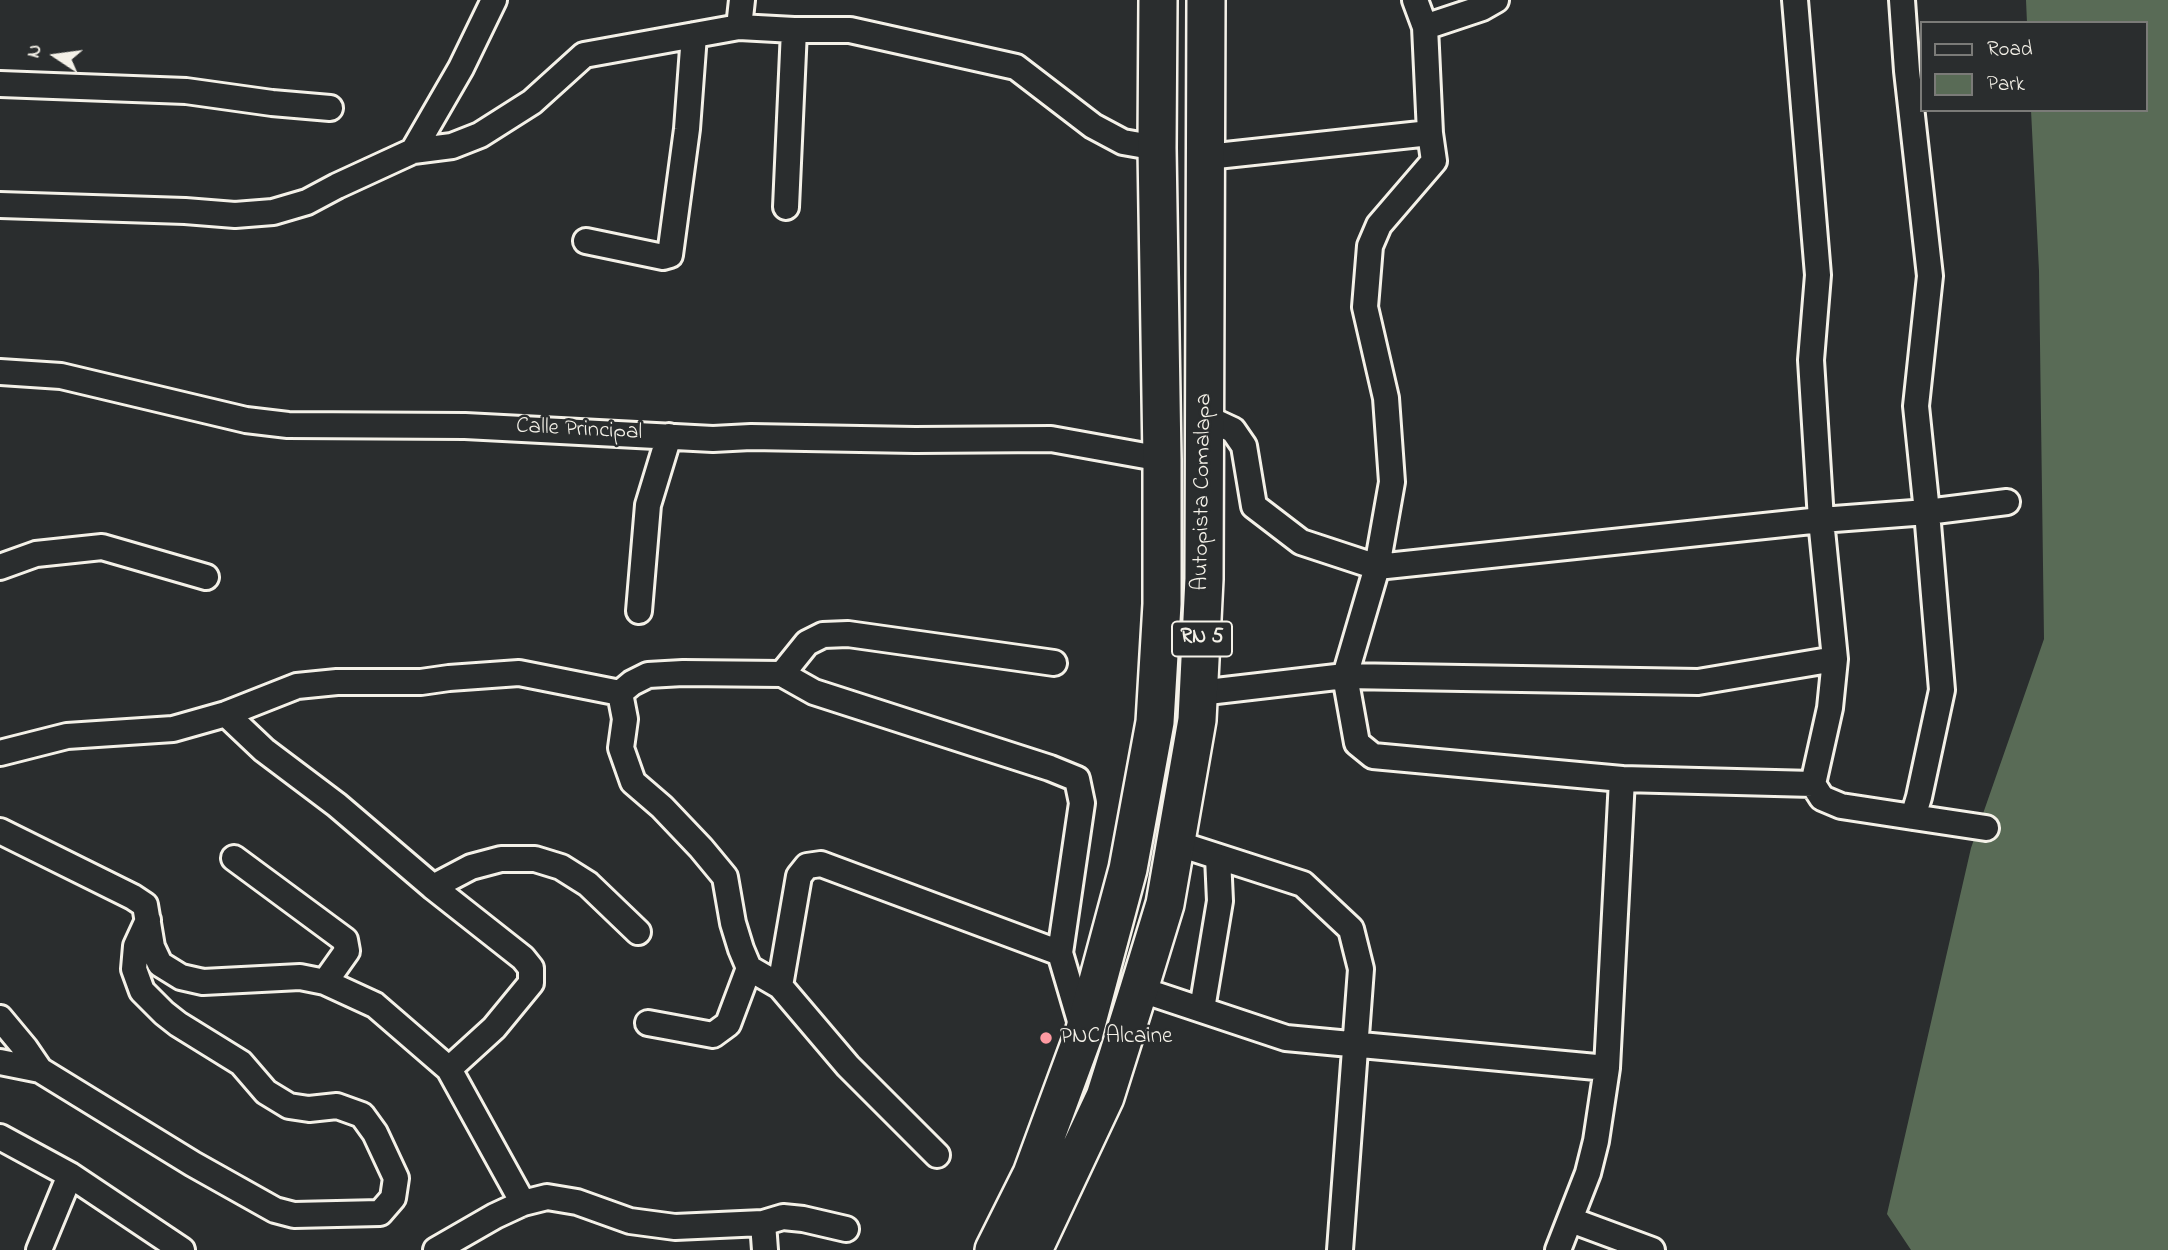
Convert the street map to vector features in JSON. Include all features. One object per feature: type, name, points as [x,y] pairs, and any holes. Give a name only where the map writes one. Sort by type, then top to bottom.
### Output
[{"type":"highway","name":"Autopista Comalapa","points":[[993,1250],[1032,1174],[1084,1034],[1128,869],[1155,722],[1162,604],[1158,0]]},
{"type":"highway","name":"Autopista Comalapa","points":[[1033,1250],[1105,1097],[1139,989],[1165,904],[1197,720],[1204,579],[1206,0]]},
{"type":"street","points":[[413,151],[461,68],[494,0]]},
{"type":"street","points":[[739,27],[742,0]]},
{"type":"street","points":[[1415,0],[1425,27],[1430,133],[1434,161],[1379,225],[1370,246],[1365,307],[1386,398],[1392,482],[1377,567],[1345,676],[1357,743],[1373,756],[1622,779],[1813,784]]},
{"type":"street","points":[[1425,27],[1482,8],[1496,0]]},
{"type":"street","points":[[1795,0],[1818,275],[1811,360],[1821,520],[1835,659],[1830,708],[1813,784],[1822,798],[1841,806],[1986,828]]},
{"type":"street","points":[[1902,0],[1907,71],[1930,275],[1916,406],[1942,690],[1913,817]]},
{"type":"street","points":[[0,205],[234,215],[273,212],[307,202],[413,151],[452,146],[480,135],[532,102],[584,55],[739,27],[850,30],[1016,67],[1093,127],[1123,142],[1157,148]]},
{"type":"street","points":[[786,207],[794,30]]},
{"type":"street","points":[[586,241],[663,257],[670,255],[687,129],[694,35]]},
{"type":"street","points":[[0,84],[186,90],[272,103],[330,108]]},
{"type":"street","points":[[1207,157],[1430,133]]},
{"type":"street","name":"Calle Principal","points":[[0,372],[61,376],[246,420],[288,425],[465,426],[713,439],[1051,439],[1162,459]]},
{"type":"street","points":[[1205,417],[1233,430],[1244,446],[1254,506],[1301,542],[1377,567],[2007,502]]},
{"type":"street","points":[[639,611],[648,505],[669,436]]},
{"type":"street","points":[[0,567],[36,554],[102,547],[206,578]]},
{"type":"street","points":[[782,674],[807,643],[824,635],[848,634],[1054,663]]},
{"type":"street","points":[[1199,693],[1345,676],[1698,682],[1835,659]]},
{"type":"street","points":[[0,753],[67,736],[173,729],[226,714],[297,686],[337,682],[421,682],[519,673],[620,693]]},
{"type":"street","points":[[620,693],[648,675],[782,674],[814,692],[1077,779],[1082,803],[1060,953],[1084,1034]]},
{"type":"street","points":[[620,693],[625,719],[621,748],[633,782],[670,815],[726,877],[733,923],[749,968],[780,986],[848,1066],[937,1155]]},
{"type":"street","points":[[226,714],[264,750],[337,805],[433,887],[523,958],[531,968],[531,983],[494,1028],[449,1069]]},
{"type":"street","points":[[1558,1250],[1588,1173],[1608,1068],[1622,779]]},
{"type":"street","points":[[0,831],[145,905],[152,947],[160,964],[181,977],[203,982],[300,977],[324,982],[376,1005],[449,1069],[523,1203]]},
{"type":"street","points":[[1176,844],[1303,884],[1351,929],[1361,969],[1340,1250]]},
{"type":"street","points":[[1202,1009],[1220,901],[1218,857]]},
{"type":"street","points":[[234,858],[345,940],[347,951],[324,982]]},
{"type":"street","points":[[433,887],[471,867],[491,861],[536,859],[561,867],[588,884],[638,932]]},
{"type":"street","points":[[780,986],[799,876],[807,866],[821,864],[1060,953]]},
{"type":"street","points":[[0,1062],[40,1070],[193,1164],[275,1210],[294,1215],[380,1213],[393,1198],[396,1178],[375,1133],[362,1115],[337,1106],[309,1109],[289,1106],[266,1092],[241,1063],[178,1024],[142,991],[134,969],[136,946],[149,920]]},
{"type":"street","points":[[648,1023],[713,1035],[728,1024],[749,968]]},
{"type":"street","points":[[1139,989],[1286,1038],[1608,1068]]},
{"type":"street","points":[[0,1017],[40,1070]]},
{"type":"street","points":[[1,1141],[70,1175],[182,1250]]},
{"type":"street","points":[[39,1250],[70,1175]]},
{"type":"street","points":[[436,1250],[495,1216],[523,1203],[547,1197],[577,1202],[630,1221],[675,1227],[763,1223],[783,1217],[846,1229]]},
{"type":"street","points":[[1571,1220],[1652,1250]]},
{"type":"street","points":[[763,1223],[765,1250]]},
{"type":"green space","points":[[2026,0],[2168,0],[2168,1250],[1911,1250],[1887,1214],[1971,848],[2044,639],[2039,271],[2031,112],[2147,112],[2147,21],[2027,21]]},
{"type":"place","name":"PNC Alcaine","points":[[1046,1038]]}]
